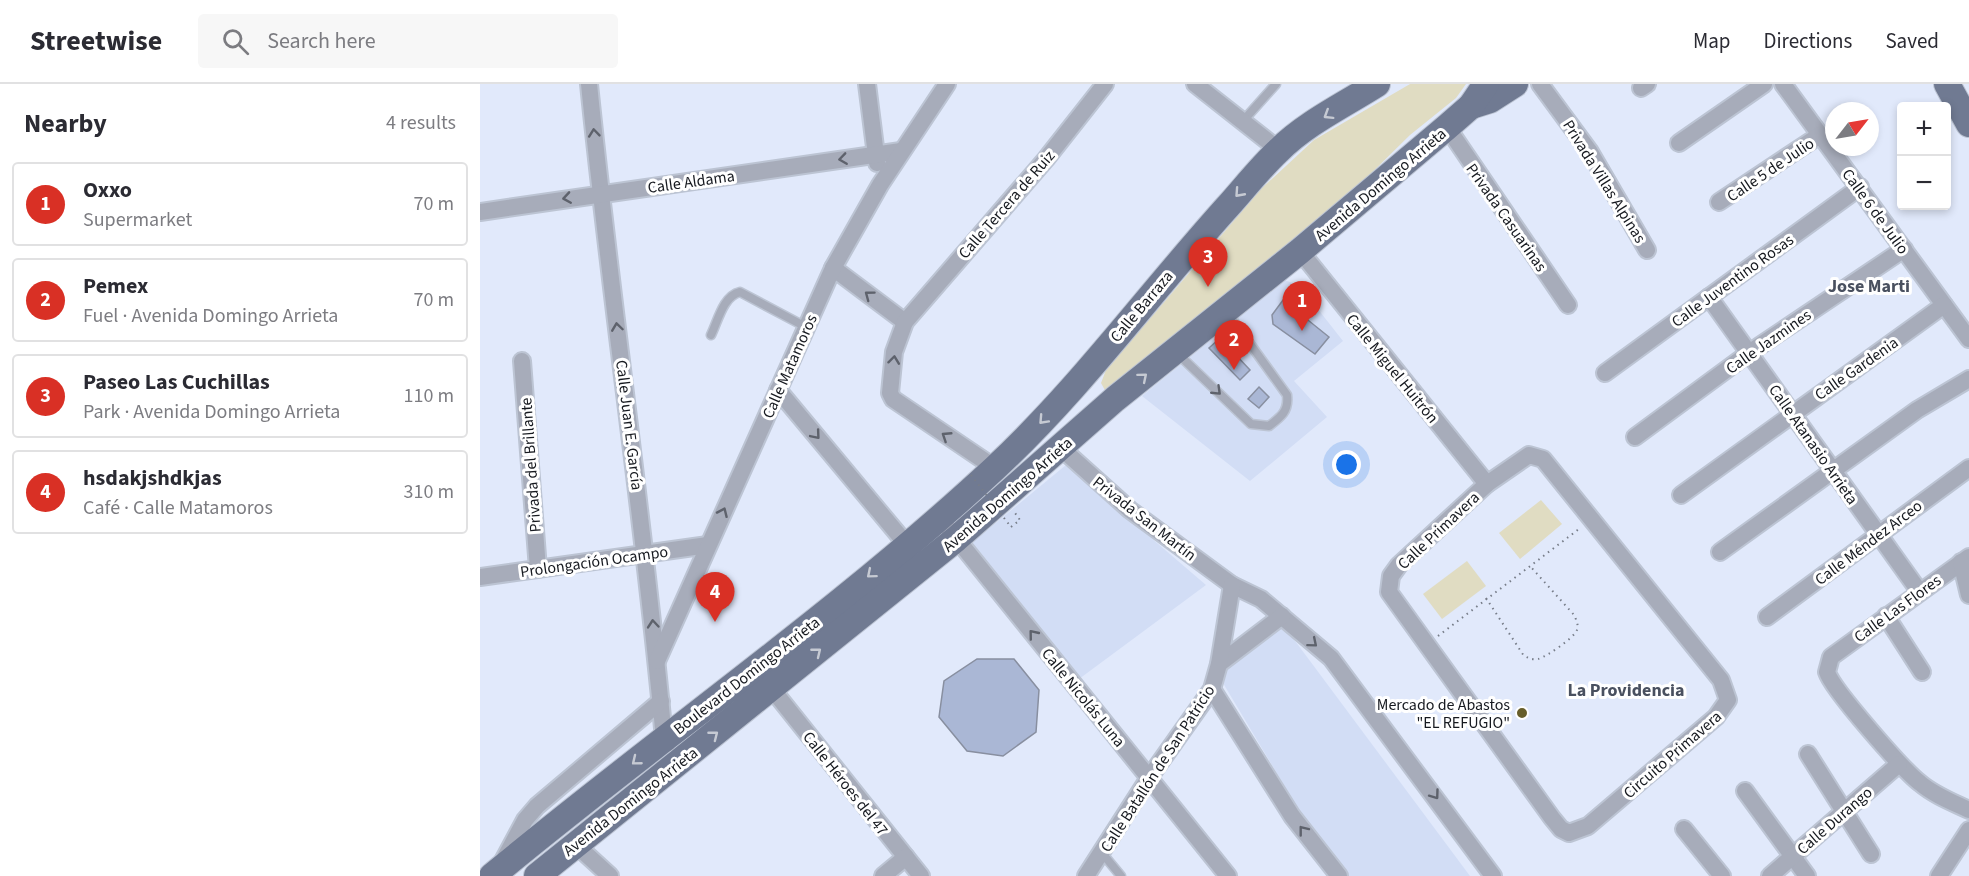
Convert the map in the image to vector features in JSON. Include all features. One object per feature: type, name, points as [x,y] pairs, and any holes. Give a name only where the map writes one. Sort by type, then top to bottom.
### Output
[{"type":"main road","name":"Calle Barraza","points":[[995,468],[1088,377],[1181,258],[1279,150],[1304,129],[1377,84]]},
{"type":"main road","points":[[1474,95],[1486,84]]},
{"type":"main road","points":[[1474,95],[1490,100],[1515,84]]},
{"type":"main road","points":[[1928,84],[1942,97],[1957,104]]},
{"type":"main road","name":"Avenida Domingo Arrieta","points":[[537,876],[956,539],[1115,399],[1300,251],[1447,128],[1474,95]]},
{"type":"main road","points":[[1088,377],[1098,396],[1105,400],[1115,399]]},
{"type":"main road","points":[[1061,448],[1071,409],[1088,377]]},
{"type":"main road","name":"Boulevard Domingo Arrieta","points":[[495,873],[813,622],[940,518],[995,468]]},
{"type":"street","name":"Calle Juan E. García","points":[[589,84],[600,194],[647,555],[664,739]]},
{"type":"street","points":[[867,84],[880,185]]},
{"type":"street","name":"Calle Matamoros","points":[[657,662],[833,268],[880,185],[946,84]]},
{"type":"street","name":"Calle Tercera de Ruiz","points":[[905,322],[1046,159],[1105,84]]},
{"type":"street","points":[[1195,84],[1279,150]]},
{"type":"street","name":"Privada Villas Alpinas","points":[[1540,84],[1590,152],[1647,250]]},
{"type":"street","points":[[1679,143],[1764,84]]},
{"type":"street","name":"Calle 6 de Julio","points":[[1783,84],[1969,339]]},
{"type":"street","name":"Privada Casuarinas","points":[[1447,128],[1568,305]]},
{"type":"street","name":"Calle 5 de Julio","points":[[1719,202],[1820,135]]},
{"type":"street","name":"Calle Aldama","points":[[480,212],[901,151]]},
{"type":"street","name":"Calle Juventino Rosas","points":[[1605,373],[1860,187]]},
{"type":"street","name":"Calle Jazmines","points":[[1635,437],[1749,353],[1904,249]]},
{"type":"street","name":"Calle Miguel Huitrón","points":[[1300,251],[1487,484]]},
{"type":"street","points":[[833,268],[905,322],[894,352],[890,393],[893,399],[995,468]]},
{"type":"street","name":"Calle Atanasio Arrieta","points":[[1709,297],[1919,591]]},
{"type":"street","name":"Calle Gardenia","points":[[1681,495],[1791,413],[1944,305]]},
{"type":"street","name":"Privada del Brillante","points":[[522,361],[538,569]]},
{"type":"street","points":[[1720,552],[1917,410],[1969,379]]},
{"type":"street","points":[[778,390],[907,545]]},
{"type":"street","name":"Privada San Martín","points":[[1061,448],[1130,510],[1232,585],[1261,599],[1330,658],[1493,876]]},
{"type":"street","name":"Circuito Primavera","points":[[1391,576],[1389,592],[1561,829],[1569,833],[1588,826],[1716,717],[1728,700],[1721,680],[1543,459],[1536,455],[1521,458],[1487,484]]},
{"type":"street","name":"Calle Méndez Arceo","points":[[1767,617],[1969,468]]},
{"type":"street","name":"Calle Primavera","points":[[1391,576],[1399,565],[1487,484]]},
{"type":"street","name":"Calle Nicolás Luna","points":[[940,518],[1228,876]]},
{"type":"street","name":"Prolongación Ocampo","points":[[480,577],[708,546]]},
{"type":"street","points":[[1965,560],[1969,595]]},
{"type":"street","name":"Calle Las Flores","points":[[1899,764],[1829,678],[1828,662],[1919,591],[1965,560]]},
{"type":"street","name":"Calle Batallón de San Patricio","points":[[1086,876],[1149,778],[1212,689],[1219,664],[1232,585]]},
{"type":"street","points":[[1219,664],[1282,616]]},
{"type":"street","points":[[1886,616],[1922,672]]},
{"type":"street","name":"Calle Héroes del 47","points":[[772,689],[921,876]]},
{"type":"street","points":[[1212,689],[1292,816],[1339,876]]},
{"type":"street","points":[[495,873],[518,832],[537,806],[661,701]]},
{"type":"street","points":[[664,739],[681,761]]},
{"type":"street","points":[[1808,754],[1871,854]]},
{"type":"street","points":[[1899,764],[1920,784],[1969,810]]},
{"type":"street","name":"Calle Durango","points":[[1770,876],[1899,764]]},
{"type":"street","points":[[1745,791],[1807,876]]},
{"type":"street","points":[[1684,829],[1722,876]]},
{"type":"street","points":[[1939,876],[1969,830]]},
{"type":"street","points":[[575,844],[610,876]]},
{"type":"street","points":[[883,876],[906,857]]},
{"type":"lane","points":[[1243,121],[1276,84]]},
{"type":"lane","points":[[711,335],[727,301],[740,292],[806,327]]},
{"type":"lane","points":[[1174,351],[1251,424],[1269,426],[1284,414],[1288,404],[1287,395],[1225,309]]},
{"type":"lane","points":[[1102,853],[1121,876]]},
{"type":"path","points":[[970,475],[1011,527],[1020,520]]},
{"type":"path","points":[[1426,645],[1592,519]]},
{"type":"path","points":[[1486,598],[1524,656],[1532,660],[1551,652],[1576,633],[1578,626],[1575,616],[1530,566]]},
{"type":"shaded area","points":[[1410,84],[1466,84],[1456,98],[1410,135],[1340,204],[1106,392],[1101,383],[1106,370],[1261,189],[1314,140]]},
{"type":"shaded area","points":[[1284,280],[1299,285],[1343,341],[1294,381],[1327,417],[1250,481],[1142,396]]},
{"type":"shaded area","points":[[1066,465],[1206,585],[1079,679],[969,545]]},
{"type":"shaded area","points":[[1541,500],[1562,524],[1520,559],[1499,533]]},
{"type":"shaded area","points":[[1467,561],[1486,586],[1442,619],[1423,594]]},
{"type":"shaded area","points":[[1281,622],[1470,876],[1343,876],[1316,839],[1220,678],[1222,663]]},
{"type":"building","points":[[1283,300],[1329,337],[1315,354],[1273,324],[1272,315]]},
{"type":"building","points":[[1220,338],[1250,370],[1240,380],[1209,348]]},
{"type":"building","points":[[1259,387],[1269,397],[1259,408],[1248,399]]},
{"type":"building","points":[[977,659],[1014,659],[1039,690],[1036,732],[1003,756],[967,751],[939,717],[944,681]]},
{"type":"place","name":"Paseo Las Cuchillas","points":[[1208,287]]},
{"type":"place","name":"Oxxo","points":[[1302,331]]},
{"type":"place","name":"Pemex","points":[[1234,370]]},
{"type":"place","name":"hsdakjshdkjas","points":[[715,622]]},
{"type":"place","name":"Mercado de Abastos \"EL REFUGIO\"","points":[[1522,713]]},
{"type":"district","name":"Jose Marti","points":[[1869,286]]},
{"type":"district","name":"La Providencia","points":[[1626,690]]}]
